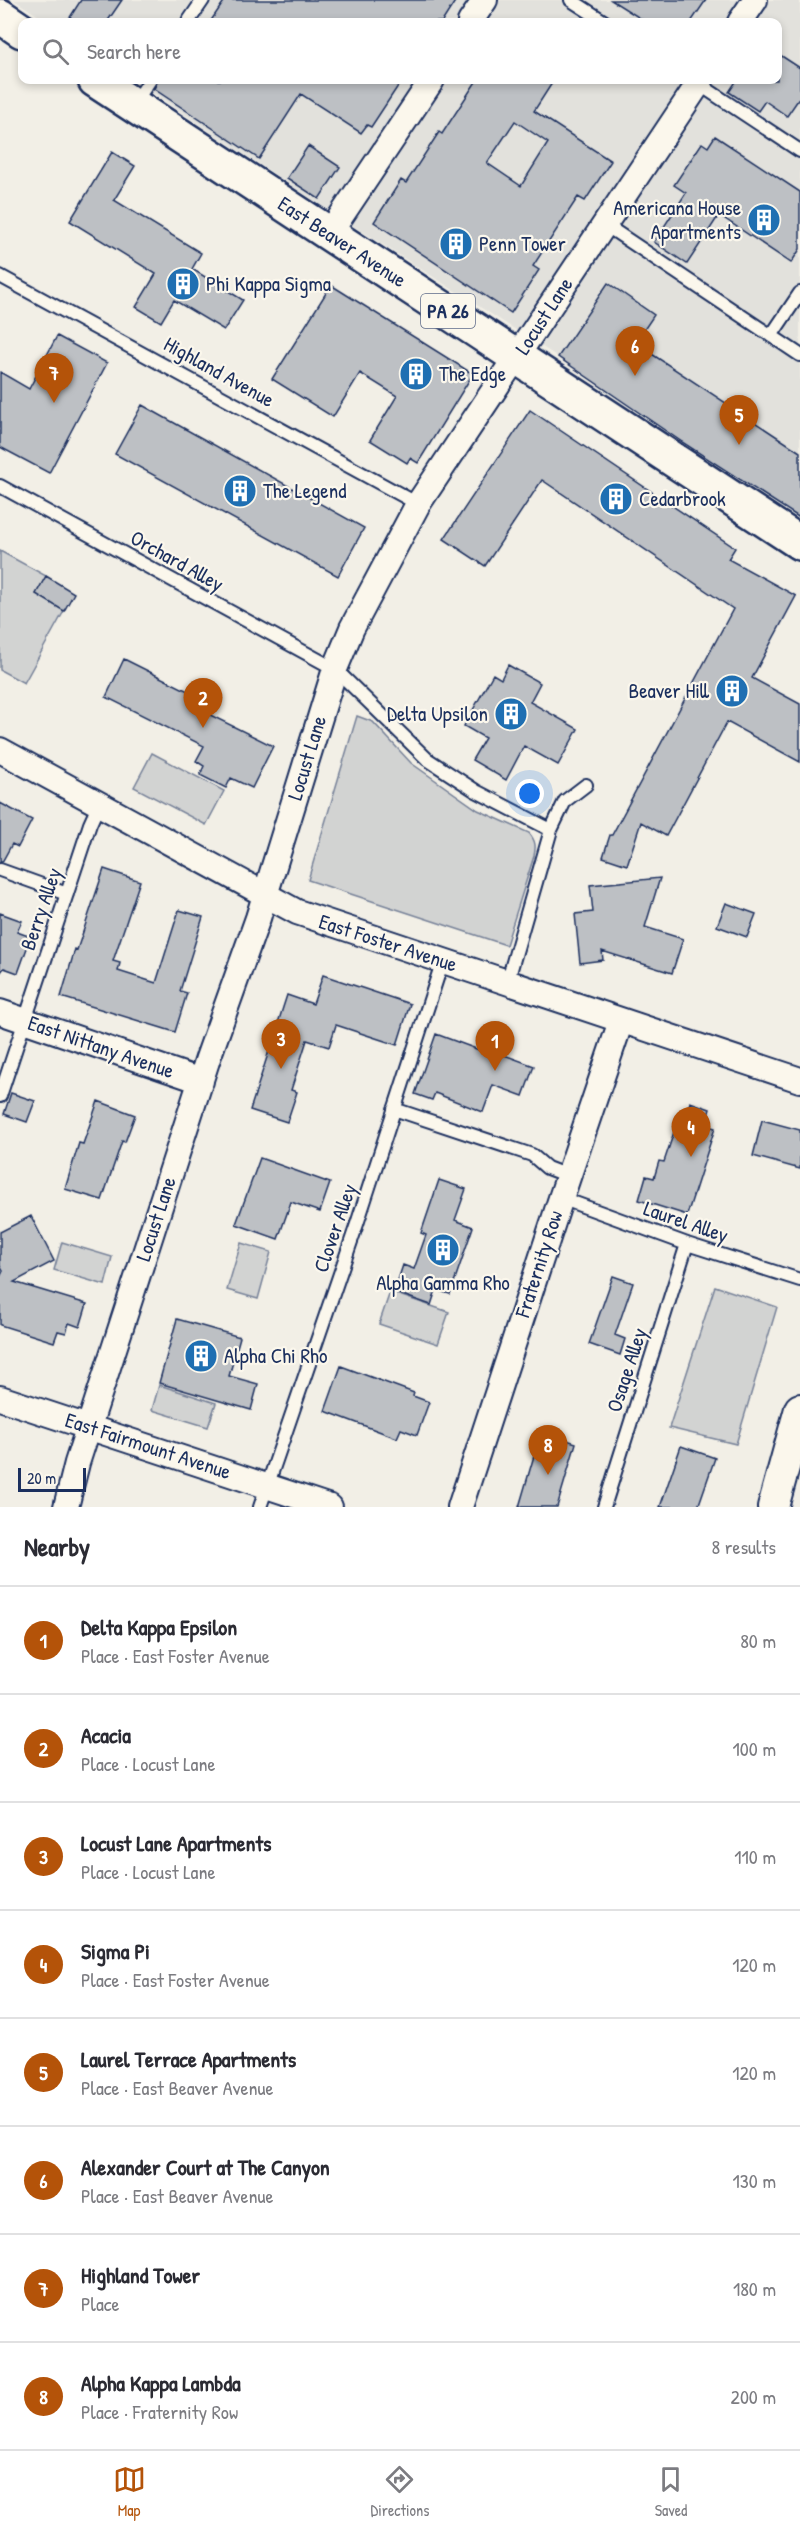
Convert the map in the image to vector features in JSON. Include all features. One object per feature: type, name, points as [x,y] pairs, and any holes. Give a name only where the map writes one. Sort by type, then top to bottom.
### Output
[{"type":"main road","points":[[0,16],[18,28]]},
{"type":"main road","name":"East Beaver Avenue","points":[[111,84],[142,92],[329,234],[800,543]]},
{"type":"street","points":[[473,18],[485,0]]},
{"type":"street","points":[[743,18],[755,0]]},
{"type":"street","points":[[329,234],[429,84]]},
{"type":"street","name":"Locust Lane","points":[[66,1507],[89,1427],[201,1081],[266,895],[335,669],[352,628],[418,504],[517,357],[694,84]]},
{"type":"street","name":"East Foster Avenue","points":[[0,750],[297,912],[800,1080]]},
{"type":"street","name":"East Nittany Avenue","points":[[0,1012],[201,1081]]},
{"type":"street","name":"Fraternity Row","points":[[460,1507],[564,1187],[621,1021]]},
{"type":"street","name":"East Fairmount Avenue","points":[[0,1398],[89,1427],[264,1497],[330,1507]]},
{"type":"street","points":[[773,1507],[800,1409]]},
{"type":"lane","points":[[191,18],[203,0]]},
{"type":"lane","points":[[571,0],[598,18]]},
{"type":"lane","points":[[700,84],[800,151]]},
{"type":"lane","points":[[604,224],[800,355]]},
{"type":"lane","name":"Highland Avenue","points":[[0,276],[418,504]]},
{"type":"lane","points":[[771,336],[800,293]]},
{"type":"lane","name":"Orchard Alley","points":[[0,486],[335,669],[427,759],[476,791],[551,830]]},
{"type":"lane","points":[[507,982],[551,830],[565,801],[586,785]]},
{"type":"lane","name":"Berry Alley","points":[[0,1096],[90,824],[99,804]]},
{"type":"lane","points":[[0,870],[67,894]]},
{"type":"lane","name":"Clover Alley","points":[[264,1497],[443,960]]},
{"type":"lane","name":"Laurel Alley","points":[[394,1109],[532,1155],[564,1187],[687,1244],[800,1280]]},
{"type":"lane","name":"Osage Alley","points":[[604,1507],[687,1244]]},
{"type":"shaded area","points":[[14,0],[800,0],[800,518],[139,84],[782,84],[782,18],[42,18]]},
{"type":"shaded area","points":[[0,551],[46,576],[36,594],[64,611],[24,683],[0,670]]},
{"type":"shaded area","points":[[357,716],[373,722],[411,763],[478,810],[529,833],[533,839],[534,856],[506,945],[308,880]]},
{"type":"shaded area","points":[[152,753],[224,791],[206,825],[134,787]]},
{"type":"shaded area","points":[[62,1242],[112,1257],[105,1285],[54,1270]]},
{"type":"shaded area","points":[[241,1243],[271,1252],[258,1299],[227,1290]]},
{"type":"shaded area","points":[[715,1286],[777,1307],[736,1444],[669,1428]]},
{"type":"shaded area","points":[[390,1292],[449,1312],[438,1344],[379,1324]]},
{"type":"shaded area","points":[[159,1385],[216,1403],[208,1427],[152,1410]]},
{"type":"building","points":[[81,0],[122,0],[110,18],[70,18]]},
{"type":"building","points":[[225,0],[456,0],[445,18],[213,18]]},
{"type":"building","points":[[611,0],[706,0],[694,18],[640,18]]},
{"type":"building","points":[[782,56],[800,68],[800,97],[787,116],[765,101],[758,111],[729,92],[734,84],[782,84]]},
{"type":"building","points":[[156,84],[399,84],[371,127],[367,125],[361,133],[301,94],[259,159],[154,89]]},
{"type":"building","points":[[474,84],[551,84],[534,111],[611,161],[585,201],[578,197],[533,266],[539,270],[511,313],[374,222],[401,180],[406,183],[439,132],[442,134]],"holes":[[[515,121],[548,143],[521,186],[487,163]]]},
{"type":"building","name":"Americana House Apartments","points":[[715,136],[800,192],[800,249],[791,263],[719,215],[687,264],[654,242],[686,193],[674,185],[702,143],[708,147]]},
{"type":"building","points":[[308,146],[340,167],[319,199],[287,178]]},
{"type":"building","points":[[112,152],[135,166],[114,200],[201,253],[192,269],[243,300],[224,330],[174,300],[161,322],[136,307],[156,274],[70,221]]},
{"type":"building","points":[[608,283],[654,315],[635,343],[800,452],[800,518],[682,442],[558,357]]},
{"type":"building","name":"The Edge","points":[[331,285],[473,374],[418,463],[410,458],[407,463],[370,440],[397,396],[360,373],[333,417],[272,379]]},
{"type":"building","points":[[57,336],[107,363],[49,473],[0,447],[0,372],[29,389]]},
{"type":"building","name":"The Legend","points":[[142,405],[364,528],[338,576],[115,454]]},
{"type":"building","points":[[530,410],[735,548],[728,559],[796,596],[752,678],[800,704],[800,762],[727,722],[666,836],[641,822],[627,865],[603,857],[610,835],[733,609],[542,480],[485,566],[444,539]]},
{"type":"building","points":[[46,576],[74,593],[64,611],[36,594]]},
{"type":"building","points":[[124,659],[208,701],[202,711],[273,746],[252,788],[231,778],[226,788],[200,775],[204,766],[196,761],[204,746],[106,697]]},
{"type":"building","name":"Delta Upsilon","points":[[508,665],[540,683],[530,702],[578,729],[558,765],[524,746],[506,780],[472,760],[485,738],[464,726],[493,674],[501,679]]},
{"type":"building","points":[[0,803],[32,820],[18,847],[12,844],[2,862],[0,862]]},
{"type":"building","points":[[104,869],[140,881],[113,961],[120,963],[118,971],[156,983],[179,910],[203,917],[180,991],[187,993],[175,1032],[61,997],[75,949],[77,950]]},
{"type":"building","points":[[660,878],[645,927],[683,939],[672,973],[602,951],[603,960],[580,963],[575,914],[593,912],[590,885]]},
{"type":"building","points":[[726,903],[756,914],[747,937],[717,926]]},
{"type":"building","points":[[0,913],[22,921],[17,932],[31,937],[18,973],[4,968],[0,973]]},
{"type":"building","points":[[323,975],[410,1004],[397,1045],[336,1025],[329,1047],[307,1040],[291,1090],[297,1092],[287,1122],[250,1110],[287,995],[313,1004]]},
{"type":"building","points":[[436,1034],[479,1050],[480,1046],[534,1066],[523,1096],[493,1085],[483,1112],[435,1093],[432,1100],[415,1094]]},
{"type":"building","points":[[11,1093],[35,1101],[27,1122],[4,1114]]},
{"type":"building","points":[[98,1101],[135,1115],[125,1142],[122,1141],[102,1200],[65,1189],[79,1143],[83,1144]]},
{"type":"building","points":[[690,1102],[710,1109],[705,1125],[715,1128],[687,1215],[639,1200],[646,1176],[654,1178],[659,1161],[664,1162],[679,1117],[685,1119]]},
{"type":"building","points":[[762,1120],[800,1130],[800,1169],[753,1156]]},
{"type":"building","points":[[260,1158],[330,1183],[320,1212],[291,1202],[278,1239],[236,1224]]},
{"type":"building","name":"Alpha Gamma Rho","points":[[439,1180],[466,1189],[455,1220],[473,1227],[450,1294],[436,1290],[431,1305],[394,1292],[403,1265],[414,1269],[426,1235],[421,1233]]},
{"type":"building","points":[[31,1216],[54,1261],[14,1282],[87,1304],[80,1327],[69,1323],[66,1333],[58,1331],[54,1342],[0,1325],[0,1277],[3,1271],[0,1266],[0,1232]]},
{"type":"building","points":[[613,1276],[633,1283],[615,1335],[625,1339],[620,1355],[589,1344]]},
{"type":"building","name":"Alpha Chi Rho","points":[[177,1319],[240,1337],[229,1376],[258,1384],[251,1410],[159,1383]]},
{"type":"building","points":[[341,1366],[414,1393],[413,1396],[429,1402],[417,1435],[401,1429],[397,1438],[325,1411]]},
{"type":"building","points":[[541,1432],[576,1443],[557,1507],[519,1507]]},
{"type":"building","points":[[681,1446],[715,1458],[698,1507],[660,1507]]},
{"type":"place","name":"Americana House Apartments","points":[[764,220]]},
{"type":"place","name":"Penn Tower","points":[[456,244]]},
{"type":"place","name":"Phi Kappa Sigma","points":[[183,284]]},
{"type":"place","name":"The Edge","points":[[416,374]]},
{"type":"place","name":"Alexander Court at The Canyon","points":[[635,376]]},
{"type":"place","name":"Highland Tower","points":[[54,403]]},
{"type":"place","name":"Laurel Terrace Apartments","points":[[739,445]]},
{"type":"place","name":"The Legend","points":[[240,491]]},
{"type":"place","name":"Cedarbrook","points":[[616,499]]},
{"type":"place","name":"Beaver Hill","points":[[732,691]]},
{"type":"place","name":"Delta Upsilon","points":[[511,714]]},
{"type":"place","name":"Acacia","points":[[203,728]]},
{"type":"place","name":"Locust Lane Apartments","points":[[281,1069]]},
{"type":"place","name":"Delta Kappa Epsilon","points":[[495,1071]]},
{"type":"place","name":"Sigma Pi","points":[[691,1157]]},
{"type":"place","name":"Alpha Gamma Rho","points":[[443,1250]]},
{"type":"place","name":"Alpha Chi Rho","points":[[201,1356]]},
{"type":"place","name":"Alpha Kappa Lambda","points":[[548,1475]]}]
